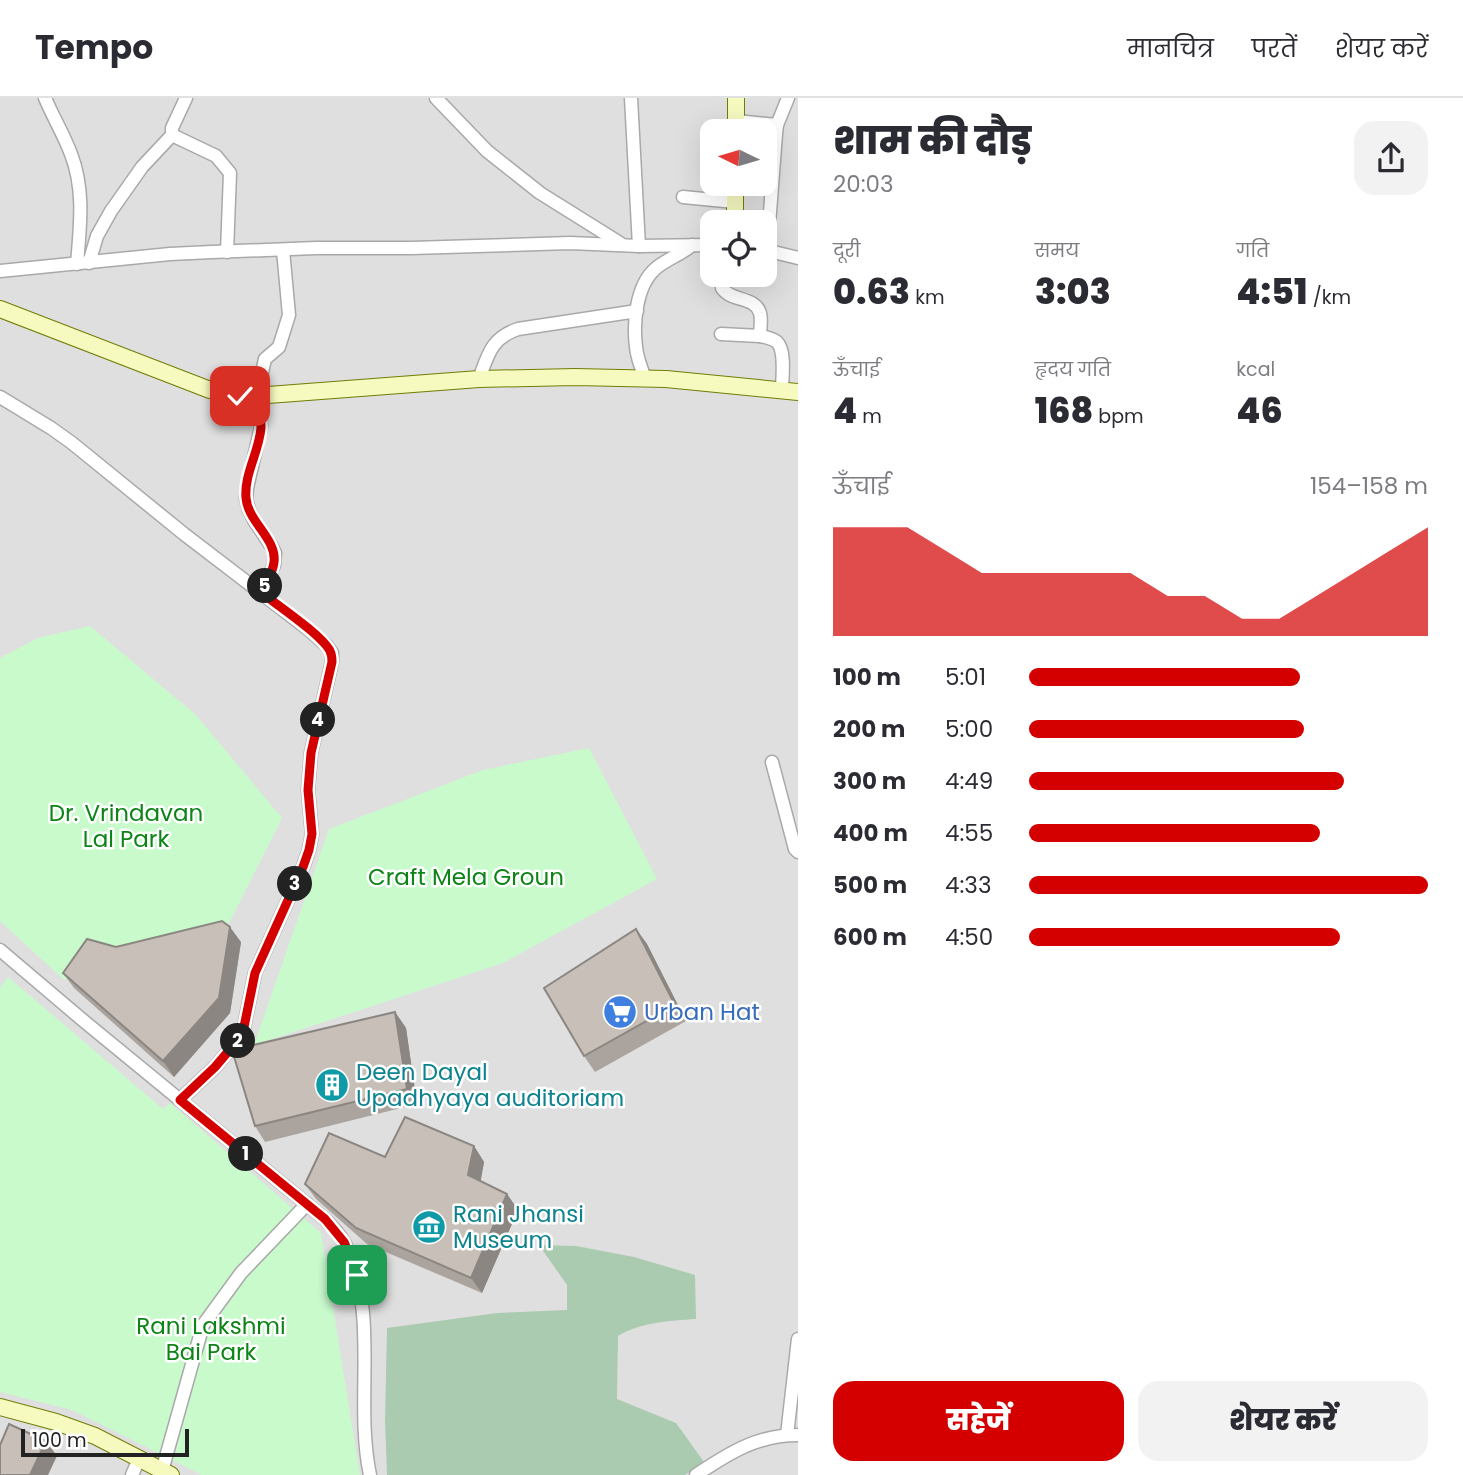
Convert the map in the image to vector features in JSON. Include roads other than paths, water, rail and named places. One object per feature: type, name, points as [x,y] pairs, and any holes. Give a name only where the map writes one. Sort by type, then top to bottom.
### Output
[{"type":"street","points":[[45,98],[73,156],[82,210],[83,263]]},
{"type":"street","points":[[83,263],[103,223],[142,167],[172,135],[172,128],[186,98]]},
{"type":"street","points":[[436,98],[487,151],[540,193],[624,245]]},
{"type":"street","points":[[631,98],[639,246]]},
{"type":"street","points":[[736,98],[736,119]]},
{"type":"street","points":[[777,124],[788,98]]},
{"type":"street","points":[[172,135],[216,156],[230,173],[227,251]]},
{"type":"street","points":[[735,196],[735,210]]},
{"type":"street","points":[[682,197],[735,202]]},
{"type":"street","points":[[0,271],[227,251],[570,243],[700,245]]},
{"type":"street","points":[[645,378],[635,344],[637,311],[645,283],[661,264],[683,253],[692,245]]},
{"type":"street","points":[[262,593],[274,565],[275,554],[254,520],[246,499],[261,427],[257,395],[265,359],[279,347],[289,316],[283,250]]},
{"type":"street","points":[[777,253],[798,258]]},
{"type":"street","points":[[722,287],[725,294],[753,303],[758,308],[761,315],[760,336]]},
{"type":"street","points":[[0,309],[210,390],[228,394],[257,395],[479,379],[575,377],[666,379],[790,391],[780,346],[770,338],[721,334]]},
{"type":"street","points":[[479,379],[487,355],[506,333],[637,311]]},
{"type":"street","points":[[0,397],[72,443],[184,534],[308,629],[332,653],[330,675],[311,753],[308,790],[312,834],[309,850],[255,973],[244,1027],[238,1040],[215,1067],[180,1100]]},
{"type":"street","points":[[772,762],[796,843]]},
{"type":"street","points":[[0,950],[325,1219],[344,1242],[357,1275],[363,1314],[365,1426],[370,1475]]},
{"type":"street","points":[[0,970],[12,960]]},
{"type":"street","points":[[0,1416],[54,1430],[136,1467],[161,1474],[204,1325],[240,1273],[307,1204]]},
{"type":"street","points":[[696,1475],[730,1452],[753,1442],[793,1435],[798,1339]]},
{"type":"street","points":[[0,1407],[57,1422],[95,1436],[136,1467]]},
{"type":"place","name":"Urban Hat","points":[[620,1012]]},
{"type":"place","name":"Deen Dayal Upadhyaya auditoriam","points":[[332,1085]]},
{"type":"place","name":"Rani Jhansi Museum","points":[[429,1227]]},
{"type":"park label","name":"Dr. Vrindavan Lal Park","points":[[126,826]]},
{"type":"park label","name":"Craft Mela Groun","points":[[466,877]]},
{"type":"park label","name":"Rani Lakshmi Bai Park","points":[[211,1339]]}]
